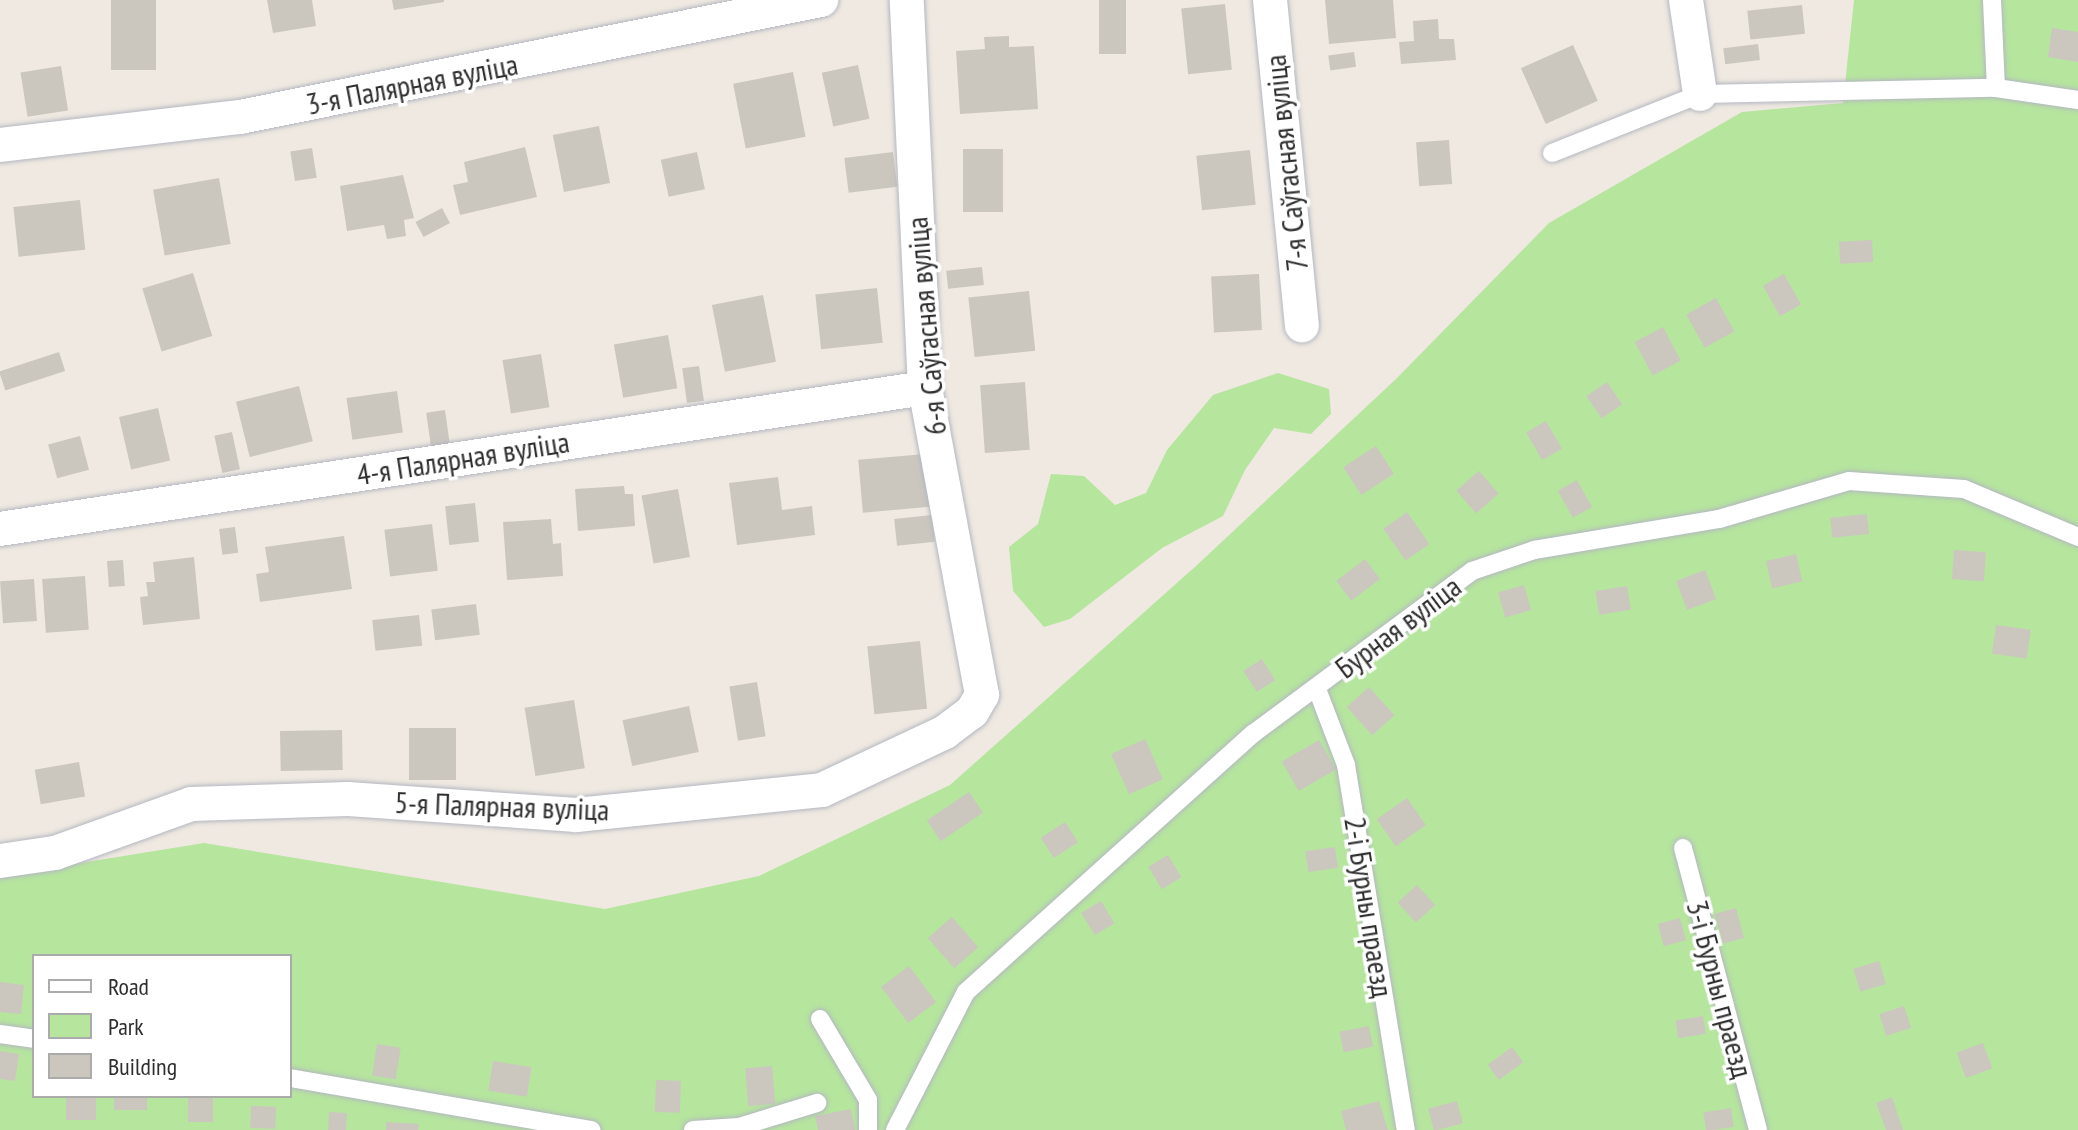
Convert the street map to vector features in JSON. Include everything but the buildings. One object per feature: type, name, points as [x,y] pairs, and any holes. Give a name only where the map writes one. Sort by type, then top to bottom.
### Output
[{"type":"street","name":"3-я Палярная вуліца","points":[[0,145],[240,117],[821,0]]},
{"type":"street","name":"6-я Саўгасная вуліца","points":[[907,0],[925,388],[982,695]]},
{"type":"street","name":"7-я Саўгасная вуліца","points":[[1270,0],[1302,325]]},
{"type":"street","points":[[1686,0],[1700,94]]},
{"type":"street","name":"4-я Палярная вуліца","points":[[0,529],[925,388]]},
{"type":"street","name":"5-я Палярная вуліца","points":[[0,861],[55,853],[191,804],[348,799],[576,815],[822,790],[945,732],[972,712],[982,695]]},
{"type":"lane","points":[[1992,0],[1996,88]]},
{"type":"lane","points":[[1552,153],[1700,94],[1996,88],[2078,100]]},
{"type":"lane","name":"Бурная вуліца","points":[[895,1130],[966,992],[1254,733],[1472,571],[1534,550],[1719,519],[1849,481],[1964,489],[2078,537]]},
{"type":"lane","name":"2-і Бурны праезд","points":[[1317,689],[1346,765],[1406,1130]]},
{"type":"lane","name":"3-і Бурны праезд","points":[[1683,848],[1758,1130]]},
{"type":"lane","points":[[820,1019],[868,1100],[868,1130]]},
{"type":"lane","points":[[0,1034],[32,1039]]},
{"type":"lane","points":[[292,1078],[592,1130]]},
{"type":"lane","points":[[693,1130],[739,1127],[817,1103]]},
{"type":"green space","points":[[1854,0],[2078,0],[2078,1130],[0,1130],[0,876],[204,843],[605,909],[759,876],[950,785],[1196,566],[1396,379],[1549,223],[1742,112],[1843,103]]},
{"type":"green space","points":[[1278,373],[1329,389],[1331,414],[1311,434],[1274,428],[1245,470],[1223,516],[1162,548],[1070,619],[1044,627],[1013,591],[1009,547],[1038,524],[1051,474],[1084,476],[1115,505],[1146,493],[1167,450],[1213,395]]}]
